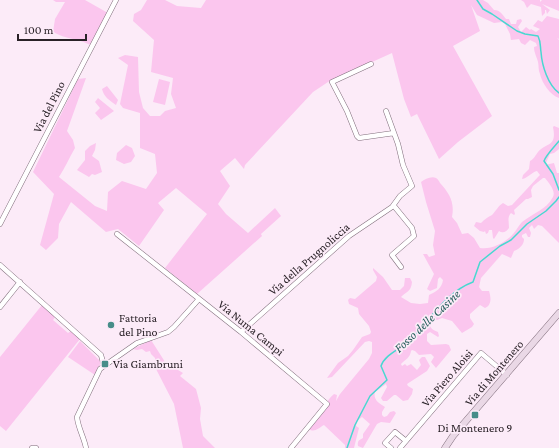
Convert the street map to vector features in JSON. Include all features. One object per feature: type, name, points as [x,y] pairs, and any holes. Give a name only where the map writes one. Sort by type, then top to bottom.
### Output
[{"type":"street","name":"Via del Pino","points":[[0,224],[116,0]]},
{"type":"street","points":[[371,64],[332,82],[347,111],[356,136],[359,138],[394,133]]},
{"type":"street","name":"Via della Prugnoliccia","points":[[242,332],[349,236],[394,206],[400,196],[412,186],[403,165],[398,144],[386,111]]},
{"type":"street","points":[[394,206],[412,228],[414,236],[392,255],[401,267]]},
{"type":"street","name":"Via Numa Campi","points":[[117,234],[242,332],[327,404],[291,448]]},
{"type":"street","points":[[0,265],[97,351],[101,355],[104,366]]},
{"type":"street","points":[[0,307],[20,282]]},
{"type":"street","points":[[86,448],[77,417],[100,369],[137,342],[168,332],[199,299]]},
{"type":"street","name":"Via di Montenero","points":[[445,448],[453,436],[507,375],[559,312]]},
{"type":"street","name":"Via Piero Aloisi","points":[[400,448],[481,353],[507,375]]},
{"type":"street","points":[[391,448],[385,443],[395,432],[406,441]]},
{"type":"shaded area","points":[[53,0],[85,0],[108,13],[92,46],[53,32],[55,19],[65,2],[56,2]]},
{"type":"shaded area","points":[[147,0],[165,0],[177,6],[201,8],[206,0],[483,0],[494,10],[501,13],[506,19],[509,19],[511,24],[516,24],[517,20],[521,19],[522,21],[518,27],[521,32],[526,27],[536,32],[540,29],[533,26],[538,20],[542,22],[547,16],[559,19],[559,39],[557,38],[559,40],[559,98],[550,91],[541,77],[534,49],[534,47],[537,46],[536,43],[530,40],[525,45],[521,43],[519,39],[511,40],[505,24],[502,22],[494,23],[477,15],[471,5],[480,31],[453,46],[492,116],[458,142],[439,159],[417,114],[411,117],[404,99],[392,53],[328,82],[313,92],[245,165],[244,169],[235,158],[220,171],[230,186],[218,204],[226,214],[248,233],[275,208],[281,216],[261,234],[262,236],[197,294],[165,268],[207,214],[176,188],[158,203],[164,210],[139,246],[118,229],[106,232],[71,202],[59,224],[58,238],[46,250],[40,245],[54,194],[33,172],[78,79],[86,78],[67,131],[73,140],[75,148],[59,177],[95,206],[107,211],[108,192],[122,181],[146,189],[157,173],[155,154],[140,148],[140,113],[123,108],[120,104],[128,65],[118,58],[125,55],[138,57],[139,92],[143,108],[150,116],[160,116],[165,111],[176,108],[171,94],[173,78],[151,72],[154,40],[133,21],[134,14],[141,10]]},
{"type":"shaded area","points":[[521,0],[540,0],[540,2],[542,0],[559,0],[559,11],[542,4],[550,10],[547,14],[545,10],[545,13],[542,16],[541,7],[531,4],[527,8]]},
{"type":"shaded area","points":[[159,79],[170,82],[165,105],[153,102]]},
{"type":"shaded area","points":[[107,86],[118,100],[116,105],[107,98],[103,92],[102,89]]},
{"type":"shaded area","points":[[98,98],[114,111],[101,120],[95,113],[100,108],[95,102]]},
{"type":"shaded area","points":[[554,126],[559,128],[559,149],[550,154],[545,165],[554,163],[557,173],[559,173],[559,243],[542,226],[538,225],[534,229],[532,225],[529,228],[531,233],[530,237],[528,237],[526,233],[522,235],[524,239],[523,243],[514,251],[511,258],[502,254],[481,278],[479,287],[482,291],[489,291],[490,301],[487,307],[485,308],[480,305],[470,314],[470,318],[474,324],[472,327],[462,333],[452,321],[442,318],[430,320],[430,326],[438,332],[439,336],[438,337],[430,332],[427,334],[427,341],[431,345],[449,345],[451,350],[436,368],[431,362],[434,357],[431,354],[419,355],[415,351],[411,351],[409,357],[401,364],[402,366],[405,364],[407,366],[411,364],[417,370],[421,365],[419,360],[422,357],[425,357],[430,366],[427,371],[407,384],[413,389],[408,400],[403,401],[394,395],[387,401],[383,401],[381,398],[387,387],[386,384],[375,392],[376,399],[385,407],[382,412],[384,417],[390,412],[394,411],[396,413],[390,423],[381,422],[377,424],[363,448],[358,446],[358,442],[363,438],[363,434],[370,424],[362,417],[357,421],[356,426],[359,428],[354,448],[345,448],[345,445],[324,425],[315,430],[309,429],[319,418],[329,399],[334,394],[337,395],[336,401],[372,353],[372,342],[365,342],[332,377],[327,378],[338,363],[348,356],[362,337],[370,334],[371,332],[369,326],[359,314],[358,308],[349,304],[348,300],[350,298],[355,299],[376,281],[377,277],[373,268],[383,277],[392,290],[400,290],[404,286],[405,278],[410,278],[412,282],[411,288],[401,297],[411,303],[428,303],[429,295],[436,291],[441,285],[443,280],[440,277],[438,279],[437,288],[430,291],[427,289],[434,274],[423,254],[427,254],[429,257],[435,255],[433,245],[435,231],[421,182],[434,177],[438,179],[452,202],[452,217],[457,223],[462,234],[468,233],[474,238],[480,248],[489,248],[498,245],[510,237],[522,222],[547,205],[553,197],[554,192],[552,187],[545,178],[533,186],[531,190],[532,197],[526,199],[514,210],[514,215],[511,213],[508,220],[509,228],[506,231],[499,231],[494,239],[492,230],[489,230],[486,234],[485,231],[480,231],[474,226],[476,222],[481,223],[492,215],[503,203],[508,206],[512,205],[540,175],[537,171],[522,179],[523,175],[529,169],[530,161],[554,138]]},
{"type":"shaded area","points":[[96,143],[92,156],[99,161],[102,172],[95,175],[92,174],[89,177],[77,170],[85,160],[85,151]]},
{"type":"shaded area","points":[[126,145],[132,148],[135,156],[131,162],[124,164],[116,160],[117,153]]},
{"type":"shaded area","points":[[42,305],[55,317],[53,320],[68,333],[71,331],[80,339],[6,431],[0,426],[0,357]]},
{"type":"shaded area","points":[[151,340],[167,365],[170,365],[183,373],[180,376],[196,389],[201,408],[200,419],[203,436],[215,448],[183,448],[174,404],[156,369],[155,358],[150,351],[146,352],[142,349],[133,349]]},
{"type":"shaded area","points":[[80,341],[101,362],[95,375],[68,357]]},
{"type":"waterway","name":"Fosso delle Casine","points":[[477,0],[483,9],[517,31],[538,36],[546,75],[555,90],[559,93]]},
{"type":"waterway","name":"Fosso delle Casine","points":[[559,141],[544,161],[553,174],[559,190]]},
{"type":"waterway","name":"Fosso delle Casine","points":[[347,448],[355,425],[370,396],[387,380],[381,366],[386,358],[410,340],[446,299],[473,282],[480,262],[500,246],[511,240],[527,224],[546,211],[559,197]]},
{"type":"place","name":"Fattoria del Pino","points":[[111,325]]},
{"type":"place","name":"Via Giambruni","points":[[105,364]]},
{"type":"place","name":"Di Montenero 9","points":[[475,415]]}]
